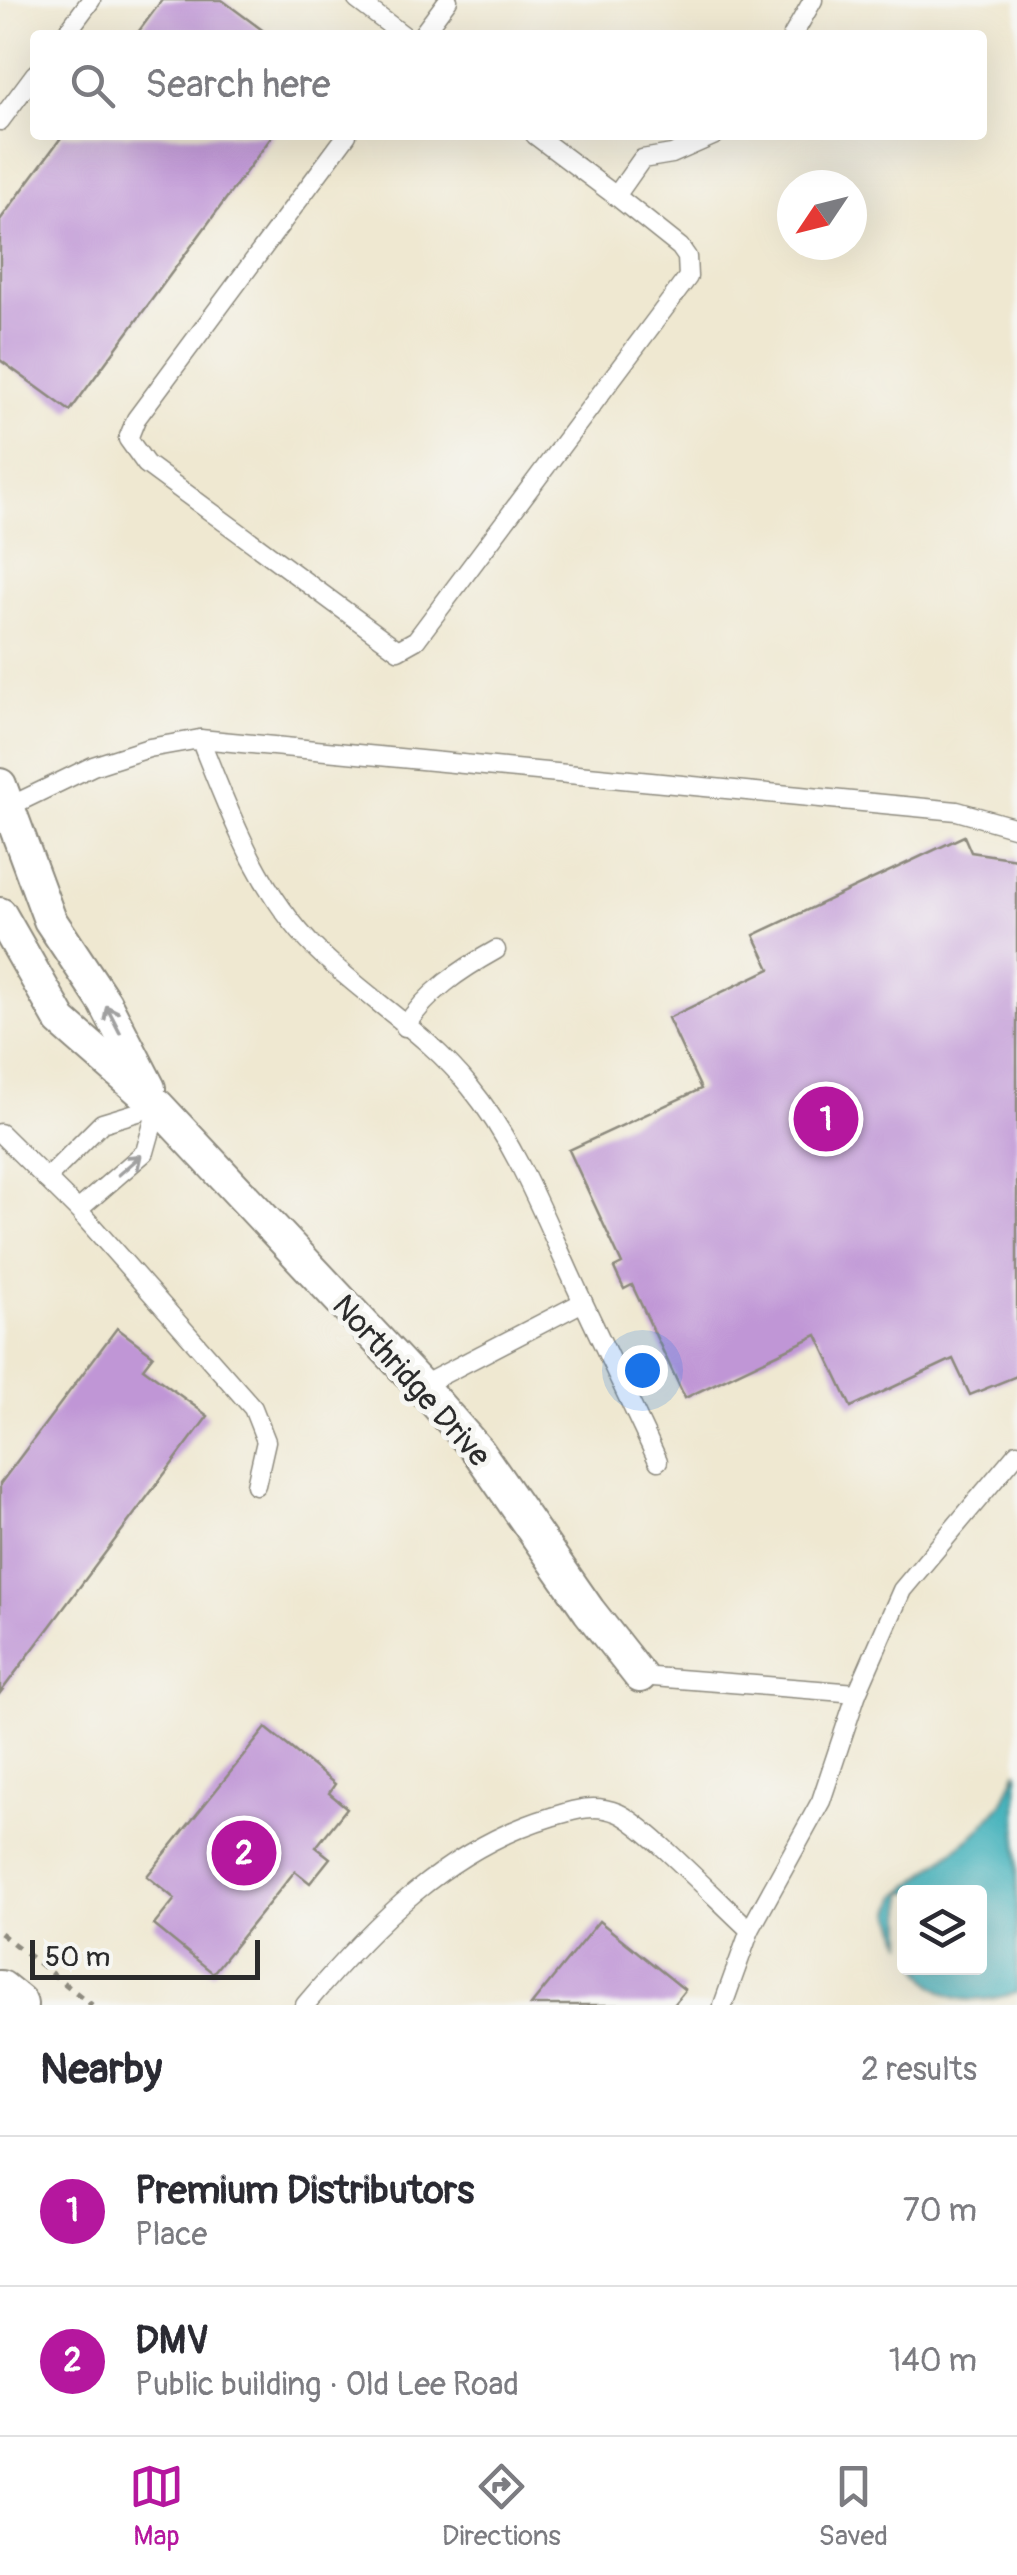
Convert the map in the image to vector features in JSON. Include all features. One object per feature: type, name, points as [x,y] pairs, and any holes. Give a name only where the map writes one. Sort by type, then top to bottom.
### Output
[{"type":"street","name":"Northridge Drive","points":[[2,801],[50,920],[105,1003],[158,1106]]},
{"type":"street","name":"Northridge Drive","points":[[0,914],[61,1021],[158,1106],[422,1386],[478,1451],[589,1611],[640,1676]]},
{"type":"street","points":[[0,1992],[16,2005]]},
{"type":"lane","points":[[68,30],[91,0]]},
{"type":"lane","points":[[358,0],[397,30]]},
{"type":"lane","points":[[426,30],[448,0]]},
{"type":"lane","points":[[796,30],[814,0]]},
{"type":"lane","points":[[0,121],[30,81]]},
{"type":"lane","points":[[343,140],[136,419],[128,439],[146,464],[398,650],[416,640],[688,277],[687,257],[680,247],[542,140]]},
{"type":"lane","points":[[616,196],[642,159],[672,154],[704,140]]},
{"type":"lane","points":[[200,739],[241,842],[276,900],[314,947],[467,1083],[492,1116],[658,1461]]},
{"type":"lane","points":[[2,801],[150,748],[200,739],[957,811],[1017,828]]},
{"type":"lane","points":[[405,1028],[418,1007],[449,978],[496,950]]},
{"type":"lane","points":[[46,1178],[102,1123],[158,1106]]},
{"type":"lane","points":[[78,1210],[145,1152],[158,1106]]},
{"type":"lane","points":[[0,1133],[78,1210],[252,1408],[266,1442],[256,1485]]},
{"type":"lane","points":[[422,1386],[583,1302]]},
{"type":"lane","points":[[723,2005],[750,1930],[820,1801],[857,1693],[902,1590],[1017,1453]]},
{"type":"lane","points":[[640,1676],[857,1693]]},
{"type":"lane","points":[[306,2005],[381,1923],[450,1862],[522,1826],[587,1806],[620,1814],[750,1930]]},
{"type":"path","points":[[0,1934],[92,2005]]},
{"type":"water","points":[[1017,1770],[1017,1993],[961,1999],[939,1989],[925,1975],[987,1975],[987,1885],[911,1885],[977,1832],[1003,1802]]},
{"type":"water","points":[[897,1898],[897,1926],[892,1912]]},
{"type":"building","points":[[162,0],[222,0],[262,30],[140,30]]},
{"type":"building","points":[[59,140],[269,140],[70,411],[0,360],[0,220]]},
{"type":"building","points":[[964,836],[971,852],[1017,859],[1017,1376],[970,1395],[953,1359],[851,1407],[817,1335],[685,1398],[632,1285],[624,1289],[614,1268],[622,1264],[569,1150],[701,1089],[668,1018],[770,969],[754,935]]},
{"type":"building","points":[[117,1328],[153,1355],[143,1368],[208,1416],[0,1693],[0,1484]]},
{"type":"building","points":[[266,1728],[335,1784],[329,1793],[347,1808],[316,1847],[330,1858],[310,1883],[295,1871],[213,1973],[154,1925],[175,1899],[147,1876]]},
{"type":"building","points":[[599,1921],[685,1990],[673,2005],[531,2005]]},
{"type":"place","name":"Premium Distributors","points":[[826,1119]]},
{"type":"place","name":"DMV","points":[[244,1853]]}]
